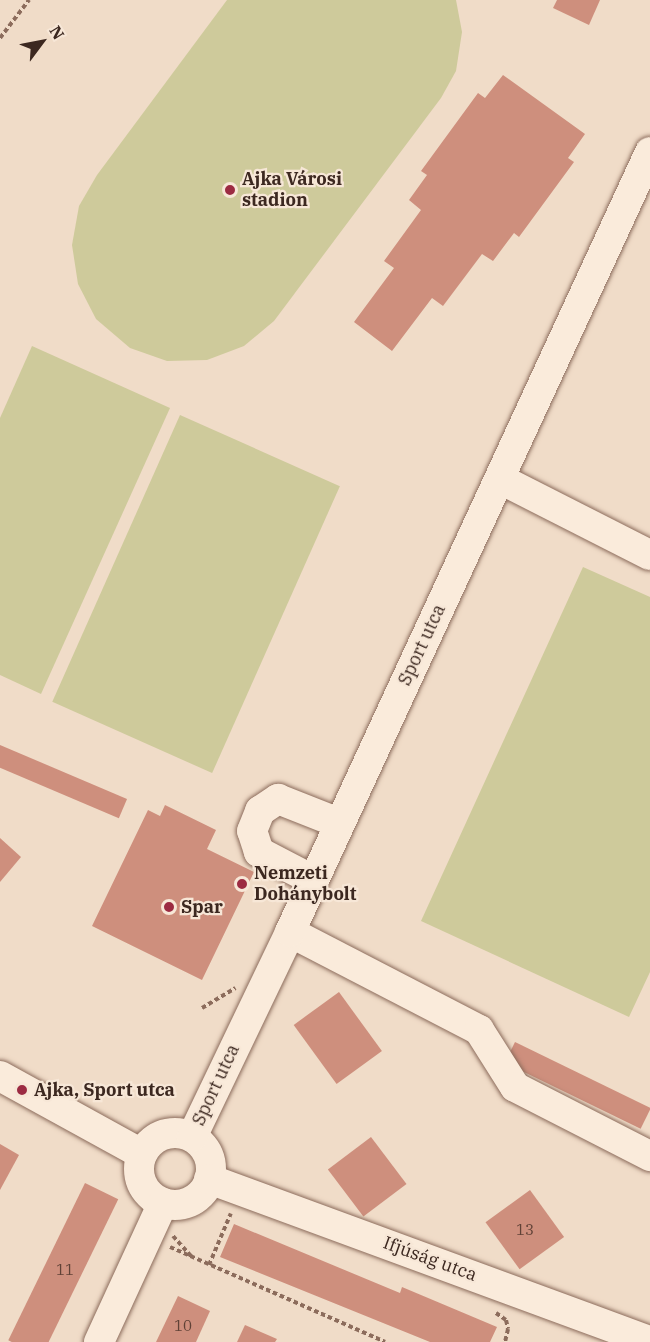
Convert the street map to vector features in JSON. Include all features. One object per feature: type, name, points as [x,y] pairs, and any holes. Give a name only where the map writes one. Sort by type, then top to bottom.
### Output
[{"type":"street","name":"Sport utca","points":[[192,1137],[290,932],[650,152]]},
{"type":"street","points":[[500,479],[650,555]]},
{"type":"street","points":[[313,880],[259,852],[252,831],[260,811],[278,799],[339,823]]},
{"type":"street","points":[[290,932],[479,1030],[515,1087],[650,1155]]},
{"type":"street","points":[[0,1076],[142,1154],[140,1179],[149,1193],[163,1203],[177,1205],[191,1201],[203,1191],[209,1179]]},
{"type":"street","name":"Sport utca","points":[[142,1154],[151,1142],[163,1135],[178,1133],[192,1137],[208,1155],[209,1179]]},
{"type":"street","name":"Ifjúság utca","points":[[209,1179],[650,1341]]},
{"type":"street","points":[[99,1342],[163,1203]]},
{"type":"path","points":[[0,38],[29,0]]},
{"type":"path","points":[[209,1265],[240,1190]]},
{"type":"path","points":[[147,1237],[385,1342]]},
{"type":"shaded area","name":"Ajka Városi stadion","points":[[227,0],[456,0],[462,32],[456,71],[441,98],[274,321],[244,346],[207,360],[167,361],[130,348],[96,319],[78,284],[72,245],[79,206],[97,175]]},
{"type":"shaded area","points":[[32,346],[170,408],[41,694],[0,675],[0,418]]},
{"type":"shaded area","points":[[180,415],[340,486],[212,773],[52,702]]},
{"type":"shaded area","points":[[583,567],[650,597],[650,972],[629,1017],[421,921]]},
{"type":"building","points":[[557,0],[600,0],[589,25],[553,8]]},
{"type":"building","points":[[503,75],[585,134],[568,158],[574,162],[519,237],[514,233],[493,261],[482,254],[443,306],[432,298],[392,351],[354,322],[394,268],[384,261],[421,210],[409,200],[427,175],[421,171],[478,93],[485,98]]},
{"type":"building","points":[[0,745],[127,799],[119,818],[0,768]]},
{"type":"building","name":"Spar","points":[[165,805],[216,830],[207,849],[254,872],[202,980],[92,926],[148,810],[160,816]]},
{"type":"building","points":[[0,838],[21,857],[0,882]]},
{"type":"building","points":[[339,992],[382,1051],[337,1084],[294,1025]]},
{"type":"building","points":[[515,1042],[650,1108],[641,1129],[505,1063]]},
{"type":"building","points":[[371,1137],[407,1184],[363,1217],[328,1169]]},
{"type":"building","points":[[0,1144],[19,1155],[0,1190]]},
{"type":"building","points":[[85,1183],[118,1199],[49,1342],[8,1340]]},
{"type":"building","points":[[530,1190],[564,1237],[520,1269],[486,1222]]},
{"type":"building","points":[[234,1224],[400,1293],[402,1287],[497,1327],[490,1342],[430,1342],[220,1257]]},
{"type":"building","points":[[178,1296],[210,1311],[196,1342],[156,1342]]},
{"type":"building","points":[[245,1325],[277,1339],[275,1342],[237,1342]]},
{"type":"place","name":"Ajka Városi stadion","points":[[230,190]]},
{"type":"place","name":"Nemzeti Dohánybolt","points":[[242,884]]},
{"type":"place","name":"Spar","points":[[169,907]]},
{"type":"place","name":"Ajka, Sport utca","points":[[22,1090]]}]
